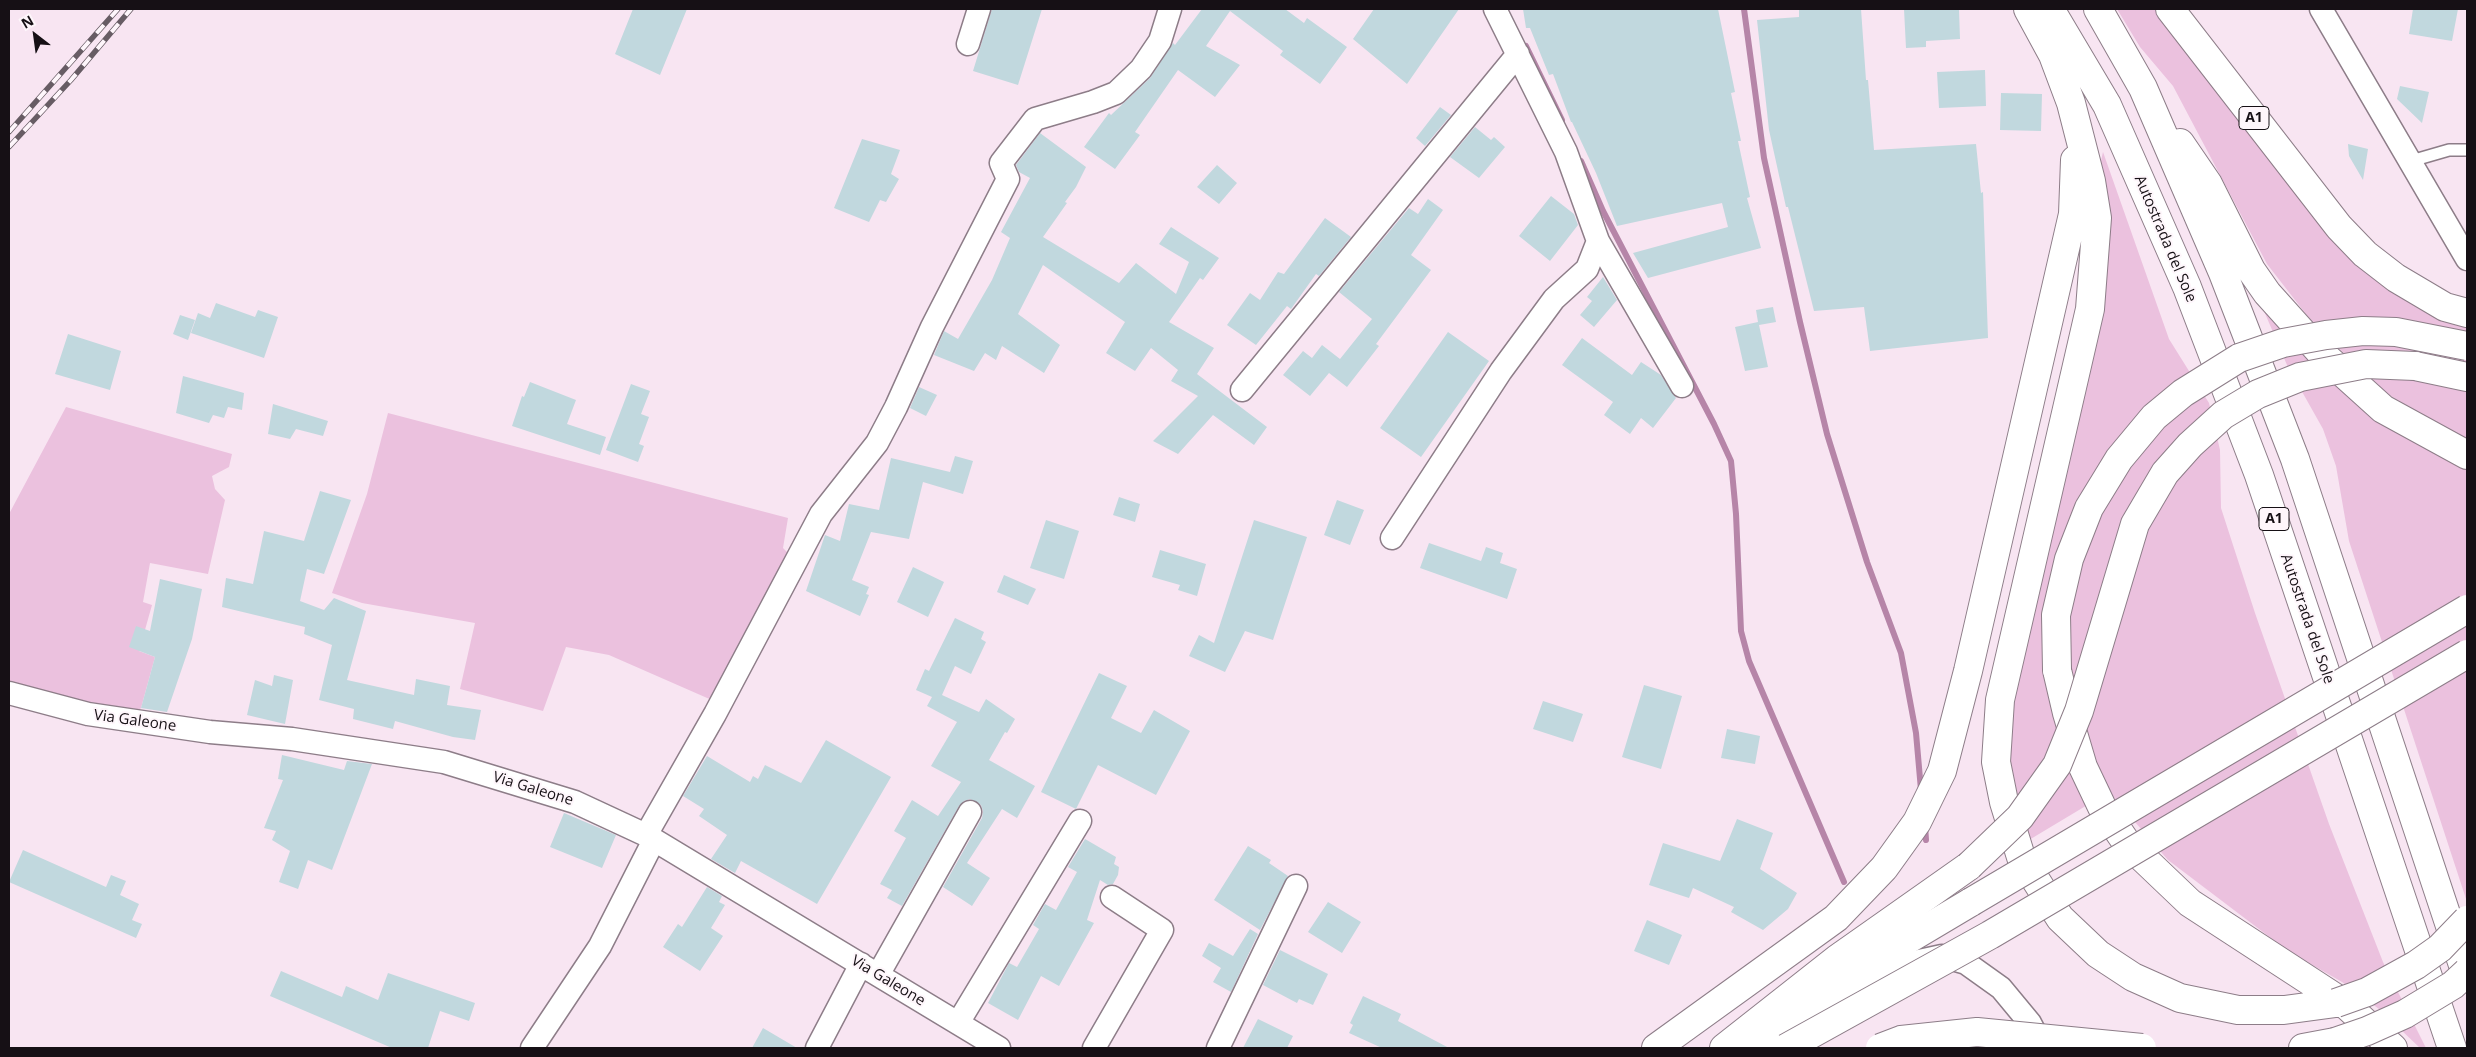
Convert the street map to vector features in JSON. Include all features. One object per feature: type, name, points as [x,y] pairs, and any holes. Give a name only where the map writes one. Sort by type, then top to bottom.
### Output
[{"type":"highway","points":[[2028,9],[2053,55],[2077,124],[2091,181],[2097,218],[2090,309],[2000,700],[1996,762],[2004,802],[2021,857],[2060,918],[2098,954],[2133,977],[2180,998],[2238,1010],[2284,1010],[2336,1003],[2366,992],[2416,965],[2440,948],[2467,920]]},
{"type":"highway","name":"Autostrada del Sole","points":[[2050,9],[2107,105],[2187,288],[2259,475],[2452,1048]]},
{"type":"highway","name":"A1","points":[[2098,9],[2143,88],[2223,274],[2295,459],[2467,977]]},
{"type":"highway","name":"A1","points":[[2170,9],[2339,227],[2365,254],[2396,278],[2445,306],[2467,313]]},
{"type":"highway","points":[[2143,88],[2208,184],[2251,270],[2273,300],[2321,353],[2383,409],[2467,455]]},
{"type":"highway","points":[[1656,1048],[1836,918],[1884,868],[1917,822],[1942,771],[1968,672],[2073,214],[2077,124]]},
{"type":"highway","points":[[2393,1048],[2345,1004],[2190,903],[2126,842],[2102,807],[2084,767],[2067,713],[2057,670],[2056,615],[2069,559],[2089,508],[2119,459],[2154,417],[2183,393],[2239,358],[2283,343],[2326,335],[2363,331],[2396,332],[2467,346]]},
{"type":"highway","points":[[1725,1048],[1837,959],[1969,866],[2020,817],[2057,765],[2079,711],[2135,524],[2165,473],[2190,445],[2223,415],[2258,394],[2300,377],[2366,364],[2415,366],[2467,377]]},
{"type":"highway","points":[[1725,1048],[2467,609]]},
{"type":"highway","points":[[1786,1048],[1990,935],[2467,654]]},
{"type":"highway","points":[[2303,1048],[2335,1042],[2375,1028],[2404,1014],[2453,984],[2467,972]]},
{"type":"highway","points":[[1880,1048],[1901,1040],[1978,1032],[2142,1048]]},
{"type":"street","points":[[968,44],[979,9]]},
{"type":"street","points":[[532,1048],[600,946],[650,838],[821,514],[877,443],[896,407],[932,327],[1008,179],[1000,163],[1034,119],[1093,102],[1116,93],[1141,69],[1160,41],[1170,9]]},
{"type":"street","points":[[1495,9],[1566,152],[1598,241],[1682,386]]},
{"type":"street","points":[[2320,9],[2467,259]]},
{"type":"street","points":[[1242,390],[1518,54]]},
{"type":"street","points":[[1392,538],[1500,370],[1554,299],[1587,269],[1598,241]]},
{"type":"street","name":"Via Galeone","points":[[9,693],[88,714],[210,732],[292,739],[444,762],[575,802],[650,838],[999,1048]]},
{"type":"street","points":[[816,1048],[869,970],[970,812]]},
{"type":"street","points":[[958,1023],[1080,821]]},
{"type":"street","points":[[1218,1048],[1296,886]]},
{"type":"street","points":[[1094,1048],[1162,930],[1112,897]]},
{"type":"street","points":[[1756,1048],[1910,963],[1942,956],[1966,963],[2001,988],[2030,1023],[2043,1048]]},
{"type":"lane","points":[[2411,161],[2449,150],[2467,150]]},
{"type":"shaded area","points":[[2117,9],[2155,9],[2353,258],[2467,324],[2467,441],[2379,389],[2309,318],[2267,264],[2173,86],[2140,47]]},
{"type":"shaded area","points":[[2103,152],[2169,339],[2209,403],[2220,450],[2221,508],[2255,613],[2329,824],[2383,962],[2426,1048],[2420,1048],[2379,1009],[2342,982],[2288,951],[2168,860],[2109,792],[2029,840],[2012,772],[2009,746],[2014,675],[2102,274],[2101,161]]},
{"type":"shaded area","points":[[2264,311],[2344,392],[2467,469],[2467,902],[2349,541],[2336,466],[2323,429],[2287,365]]},
{"type":"shaded area","points":[[66,407],[232,454],[229,467],[212,476],[215,489],[225,500],[208,574],[150,563],[143,602],[152,605],[139,651],[155,657],[141,708],[136,713],[9,686],[9,514]]},
{"type":"shaded area","points":[[388,413],[788,518],[783,548],[791,556],[714,701],[609,655],[566,647],[543,711],[460,689],[475,623],[362,603],[332,593],[367,494]]},
{"type":"building","points":[[633,9],[687,9],[660,75],[615,54]]},
{"type":"building","points":[[992,9],[1042,9],[1018,85],[973,71]]},
{"type":"building","points":[[1202,9],[1285,9],[1304,23],[1307,18],[1347,47],[1320,84],[1280,55],[1283,51],[1230,11],[1206,46],[1240,65],[1215,97],[1178,70],[1135,132],[1140,135],[1115,169],[1084,147],[1109,113],[1111,115],[1150,78],[1173,43],[1175,45]]},
{"type":"building","points":[[1374,9],[1459,9],[1407,84],[1353,39]]},
{"type":"building","points":[[1523,9],[1718,9],[1735,92],[1731,93],[1741,141],[1738,141],[1750,197],[1747,198],[1761,248],[1648,278],[1633,253],[1728,227],[1722,203],[1617,226],[1596,173],[1571,122],[1553,74],[1549,75],[1530,28],[1526,28]]},
{"type":"building","points":[[1799,9],[1861,9],[1866,80],[1868,80],[1874,150],[1976,144],[1981,193],[1983,192],[1988,338],[1870,351],[1864,307],[1814,311],[1788,207],[1786,207],[1769,130],[1757,20],[1799,17]]},
{"type":"building","points":[[1904,9],[1959,9],[1960,39],[1926,41],[1926,47],[1906,48]]},
{"type":"building","points":[[2413,9],[2458,9],[2452,41],[2409,34]]},
{"type":"building","points":[[1985,70],[1986,106],[1939,108],[1937,72]]},
{"type":"building","points":[[2400,86],[2429,92],[2422,123],[2397,99]]},
{"type":"building","points":[[2001,93],[2042,94],[2041,131],[2000,130]]},
{"type":"building","points":[[1440,107],[1451,115],[1425,146],[1416,138]]},
{"type":"building","points":[[1475,127],[1491,140],[1494,137],[1505,147],[1479,178],[1450,157]]},
{"type":"building","points":[[1040,133],[1086,167],[1076,187],[1065,202],[1067,203],[1043,237],[1119,283],[1136,263],[1176,294],[1189,262],[1159,244],[1171,227],[1219,258],[1203,280],[1200,278],[1169,322],[1214,348],[1197,374],[1267,427],[1254,445],[1213,415],[1178,454],[1153,441],[1198,396],[1171,381],[1178,370],[1151,348],[1135,371],[1106,353],[1125,322],[1043,265],[1018,314],[1060,345],[1044,373],[1002,346],[996,360],[985,353],[974,371],[934,355],[944,331],[958,339],[992,280],[1010,238],[1001,232],[1030,178],[1019,172],[1016,165]]},
{"type":"building","points":[[862,139],[900,150],[891,174],[899,179],[886,202],[880,200],[869,222],[834,208]]},
{"type":"building","points":[[2348,144],[2368,149],[2363,180],[2349,156]]},
{"type":"building","points":[[1217,165],[1237,183],[1219,204],[1197,187]]},
{"type":"building","points":[[1551,196],[1574,214],[1578,225],[1550,261],[1519,236]]},
{"type":"building","points":[[1428,199],[1443,210],[1411,255],[1431,270],[1376,344],[1379,346],[1347,387],[1329,373],[1310,396],[1283,375],[1303,351],[1312,358],[1322,345],[1340,359],[1372,319],[1339,292],[1409,208],[1418,214]]},
{"type":"building","points":[[1325,218],[1351,237],[1319,276],[1316,274],[1291,309],[1287,306],[1256,345],[1227,325],[1250,293],[1260,300],[1278,272],[1284,274]]},
{"type":"building","points":[[1603,277],[1617,300],[1594,327],[1580,315],[1592,301],[1587,297]]},
{"type":"building","points":[[216,303],[255,317],[258,310],[278,317],[264,358],[191,333],[198,313],[210,318]]},
{"type":"building","points":[[1773,307],[1776,322],[1759,325],[1768,367],[1745,371],[1735,327],[1758,322],[1756,310]]},
{"type":"building","points":[[180,315],[195,320],[188,340],[173,334]]},
{"type":"building","points":[[1448,332],[1489,361],[1421,457],[1380,428]]},
{"type":"building","points":[[68,334],[121,351],[110,390],[55,374]]},
{"type":"building","points":[[1582,338],[1632,375],[1641,362],[1661,375],[1676,398],[1653,428],[1641,418],[1630,434],[1604,415],[1613,402],[1562,365]]},
{"type":"building","points":[[183,376],[244,393],[242,410],[228,407],[224,418],[213,415],[209,423],[176,413]]},
{"type":"building","points":[[530,382],[576,400],[567,424],[606,437],[600,455],[512,426],[522,396],[524,397]]},
{"type":"building","points":[[631,384],[650,391],[641,414],[649,417],[639,444],[644,446],[638,462],[606,450]]},
{"type":"building","points":[[919,387],[937,395],[926,416],[910,408]]},
{"type":"building","points":[[273,404],[328,421],[323,436],[296,429],[290,439],[268,434]]},
{"type":"building","points":[[955,456],[973,461],[963,494],[923,482],[909,539],[871,532],[852,580],[869,587],[866,594],[869,595],[860,616],[806,591],[825,535],[840,541],[849,504],[879,510],[891,458],[950,472]]},
{"type":"building","points":[[320,491],[351,500],[324,574],[307,569],[300,601],[324,610],[334,598],[366,611],[347,680],[414,695],[416,679],[450,686],[447,705],[481,710],[475,740],[453,737],[395,721],[393,729],[353,719],[354,709],[319,700],[332,645],[304,634],[305,627],[222,607],[226,578],[253,584],[264,531],[304,541]]},
{"type":"building","points":[[1119,497],[1140,504],[1135,522],[1113,515]]},
{"type":"building","points":[[1337,500],[1364,510],[1350,545],[1324,535]]},
{"type":"building","points":[[1046,520],[1079,531],[1064,579],[1030,568]]},
{"type":"building","points":[[1254,520],[1307,537],[1273,640],[1245,631],[1225,672],[1189,656],[1199,635],[1214,643]]},
{"type":"building","points":[[1429,543],[1481,561],[1486,547],[1503,553],[1500,563],[1517,569],[1507,599],[1420,568]]},
{"type":"building","points":[[1160,550],[1206,564],[1197,596],[1178,590],[1180,585],[1152,577]]},
{"type":"building","points":[[913,567],[944,582],[928,617],[897,602]]},
{"type":"building","points":[[1004,575],[1036,589],[1028,605],[997,592]]},
{"type":"building","points":[[160,579],[202,589],[192,639],[167,712],[141,708],[155,657],[129,647],[136,626],[150,631]]},
{"type":"building","points":[[955,618],[984,632],[981,639],[986,642],[971,674],[955,666],[942,695],[979,712],[986,699],[1015,719],[989,760],[1035,786],[1017,818],[1002,809],[967,863],[990,878],[972,906],[943,887],[982,818],[983,811],[981,805],[970,799],[964,801],[959,806],[902,906],[887,898],[892,890],[880,884],[906,838],[894,831],[912,800],[938,816],[961,782],[931,766],[957,722],[927,706],[932,697],[916,690],[925,669],[929,671]]},
{"type":"building","points":[[1099,673],[1127,686],[1111,718],[1141,733],[1154,710],[1190,731],[1156,795],[1098,765],[1076,809],[1041,792]]},
{"type":"building","points":[[274,675],[293,680],[285,724],[247,715],[255,680],[272,686]]},
{"type":"building","points":[[1644,685],[1682,696],[1661,769],[1622,757]]},
{"type":"building","points":[[1543,701],[1583,714],[1573,742],[1533,729]]},
{"type":"building","points":[[1727,729],[1760,736],[1755,764],[1721,758]]},
{"type":"building","points":[[826,740],[891,777],[817,904],[741,861],[735,873],[711,859],[727,835],[699,816],[704,809],[683,796],[707,756],[750,782],[753,776],[758,779],[765,765],[801,783]]},
{"type":"building","points":[[282,755],[344,770],[347,761],[372,764],[332,870],[308,860],[298,889],[279,882],[290,851],[272,840],[276,831],[264,828],[283,780],[278,779]]},
{"type":"building","points":[[564,813],[616,835],[602,868],[550,847]]},
{"type":"building","points":[[1737,819],[1773,833],[1760,869],[1797,893],[1788,909],[1763,930],[1731,912],[1734,907],[1693,888],[1689,898],[1649,885],[1663,843],[1720,861]]},
{"type":"building","points":[[1085,839],[1116,857],[1114,864],[1119,867],[1118,875],[1113,884],[1108,885],[1100,880],[1087,920],[1094,923],[1059,986],[1041,976],[1018,1020],[988,1003],[1009,963],[1017,967],[1039,929],[1033,925],[1045,904],[1056,910],[1077,872],[1068,867]]},
{"type":"building","points":[[1248,846],[1271,860],[1269,863],[1288,876],[1260,930],[1214,900]]},
{"type":"building","points":[[23,850],[106,887],[111,875],[126,881],[120,895],[139,904],[132,920],[142,924],[136,938],[9,882]]},
{"type":"building","points":[[707,887],[722,896],[719,902],[725,905],[711,928],[723,936],[700,971],[663,947],[678,924],[682,927]]},
{"type":"building","points":[[1328,902],[1361,922],[1342,953],[1308,932]]},
{"type":"building","points":[[1647,920],[1682,935],[1669,965],[1634,951]]},
{"type":"building","points":[[1250,929],[1258,934],[1231,992],[1213,982],[1221,968],[1202,956],[1209,943],[1233,956]]},
{"type":"building","points":[[1280,950],[1328,974],[1313,1005],[1299,999],[1297,1003],[1263,985]]},
{"type":"building","points":[[281,971],[342,997],[346,986],[378,1000],[388,973],[475,1003],[469,1021],[440,1011],[428,1048],[392,1048],[270,996]]},
{"type":"building","points":[[1363,996],[1401,1014],[1398,1021],[1449,1048],[1382,1048],[1349,1033],[1353,1025],[1350,1023]]},
{"type":"building","points":[[1258,1019],[1293,1036],[1287,1048],[1243,1048]]},
{"type":"building","points":[[763,1028],[797,1048],[752,1048]]},
{"type":"waterway","points":[[1744,9],[1764,158],[1800,322],[1827,434],[1867,562],[1901,653],[1916,733],[1921,790]]},
{"type":"waterway","points":[[1526,46],[1562,120]]},
{"type":"waterway","points":[[1581,161],[1603,211],[1714,424],[1731,461],[1736,514],[1741,631],[1749,661],[1844,882]]},
{"type":"waterway","points":[[1925,825],[1926,840]]},
{"type":"railway","points":[[9,132],[118,9]]},
{"type":"railway","points":[[9,147],[71,80],[131,9]]}]
